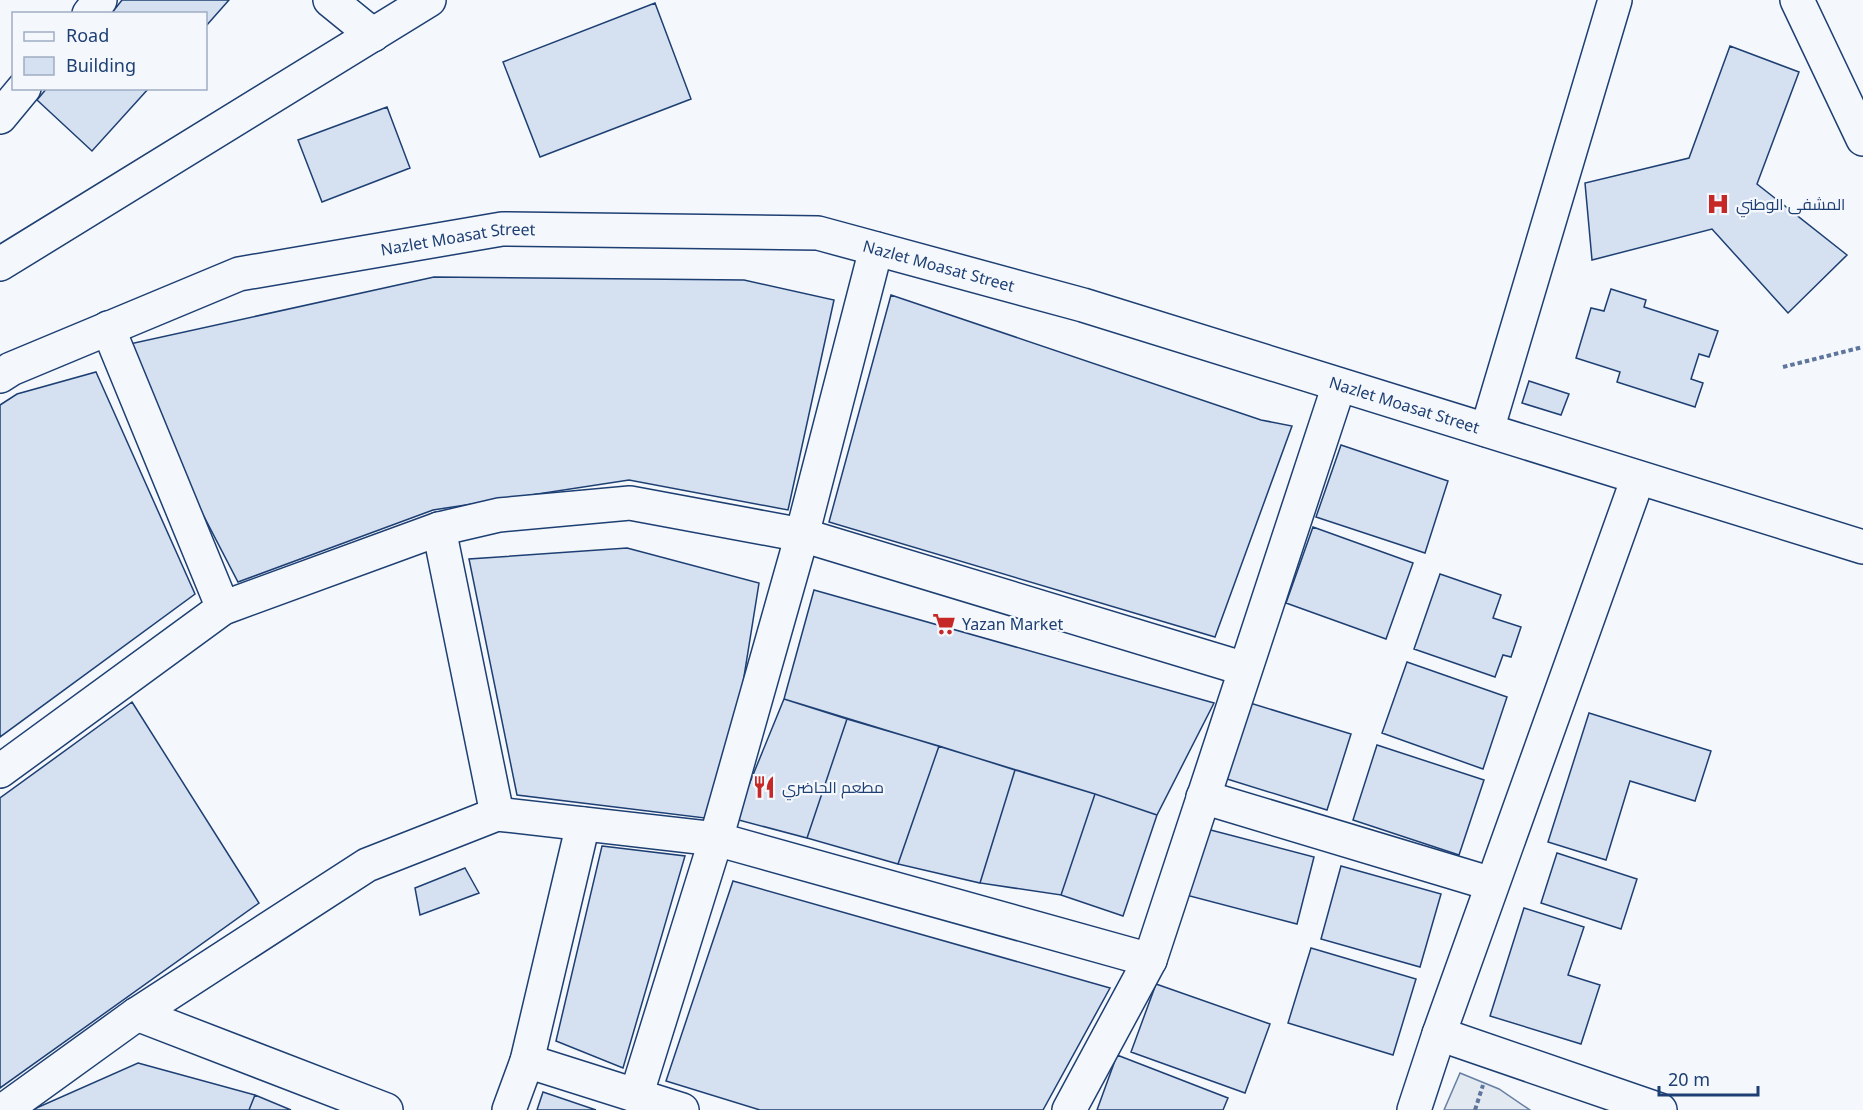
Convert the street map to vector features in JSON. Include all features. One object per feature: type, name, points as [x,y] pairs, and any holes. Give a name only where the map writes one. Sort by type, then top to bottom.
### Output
[{"type":"street","points":[[91,12],[100,0]]},
{"type":"street","points":[[330,0],[373,35]]},
{"type":"street","points":[[3,257],[429,0]]},
{"type":"street","points":[[1487,430],[1615,0]]},
{"type":"street","points":[[1797,0],[1863,139]]},
{"type":"street","points":[[0,117],[22,90]]},
{"type":"street","name":"Nazlet Moasat Street","points":[[0,376],[11,369],[239,274],[502,229],[818,233],[1083,305],[1863,548]]},
{"type":"street","points":[[636,1096],[716,839],[802,535],[876,249]]},
{"type":"street","points":[[108,328],[223,608]]},
{"type":"street","points":[[1070,1110],[1150,960],[1339,385]]},
{"type":"street","points":[[1414,1110],[1492,884],[1638,477]]},
{"type":"street","points":[[0,771],[223,608],[439,529],[499,515],[630,503],[802,535],[1245,669]]},
{"type":"street","points":[[439,529],[497,814]]},
{"type":"street","points":[[1203,797],[1492,884]]},
{"type":"street","points":[[4,1110],[137,1014],[367,865],[497,814],[716,839],[1150,960]]},
{"type":"street","points":[[509,1110],[527,1061],[583,824]]},
{"type":"street","points":[[137,1014],[386,1110]]},
{"type":"street","points":[[1439,1034],[1660,1110]]},
{"type":"street","points":[[527,1061],[682,1110]]},
{"type":"path","points":[[1783,367],[1863,346]]},
{"type":"shaded area","points":[[1460,1073],[1499,1089],[1530,1110],[1444,1110]]},
{"type":"building","points":[[122,0],[229,0],[207,25],[207,12],[113,12]]},
{"type":"building","points":[[655,3],[691,99],[540,157],[503,62]]},
{"type":"building","points":[[1730,46],[1799,72],[1757,184],[1847,255],[1788,313],[1712,229],[1592,260],[1585,183],[1689,158]]},
{"type":"building","points":[[45,90],[147,90],[92,151],[37,100]]},
{"type":"building","points":[[387,107],[410,168],[322,202],[298,140]]},
{"type":"building","points":[[434,277],[744,280],[834,300],[788,510],[629,480],[433,510],[238,582],[116,347]]},
{"type":"building","points":[[1611,289],[1646,300],[1644,307],[1718,331],[1709,357],[1699,354],[1691,379],[1703,383],[1695,407],[1617,382],[1620,372],[1576,358],[1591,308],[1604,311]]},
{"type":"building","points":[[891,295],[1261,420],[1292,426],[1215,637],[829,522]]},
{"type":"building","points":[[96,372],[195,594],[0,737],[0,405],[17,394]]},
{"type":"building","points":[[1529,381],[1569,394],[1561,415],[1522,403]]},
{"type":"building","points":[[1341,445],[1448,481],[1425,553],[1316,517]]},
{"type":"building","points":[[1313,527],[1413,563],[1386,639],[1286,603]]},
{"type":"building","points":[[627,548],[759,583],[721,820],[517,795],[469,559]]},
{"type":"building","points":[[1440,574],[1501,595],[1493,618],[1521,627],[1511,657],[1503,655],[1495,677],[1414,649]]},
{"type":"building","points":[[814,590],[1214,703],[1157,815],[784,699]]},
{"type":"building","points":[[1407,662],[1507,697],[1483,769],[1382,733]]},
{"type":"building","points":[[784,699],[847,719],[807,838],[735,819]]},
{"type":"building","points":[[132,702],[259,903],[0,1088],[0,798]]},
{"type":"building","points":[[1250,703],[1351,734],[1327,810],[1227,779]]},
{"type":"building","points":[[1589,713],[1711,751],[1695,801],[1630,781],[1606,860],[1548,842]]},
{"type":"building","points":[[847,719],[939,746],[898,864],[807,838]]},
{"type":"building","points":[[1377,745],[1484,780],[1459,855],[1353,820]]},
{"type":"building","points":[[939,746],[1015,770],[980,883],[898,864]]},
{"type":"building","points":[[1015,770],[1095,794],[1061,895],[980,883]]},
{"type":"building","points":[[1095,794],[1157,815],[1123,916],[1061,895]]},
{"type":"building","points":[[1203,828],[1314,857],[1297,924],[1186,895]]},
{"type":"building","points":[[602,846],[685,856],[623,1068],[556,1041]]},
{"type":"building","points":[[1557,853],[1637,879],[1621,929],[1541,903]]},
{"type":"building","points":[[1341,866],[1441,894],[1420,967],[1321,939]]},
{"type":"building","points":[[465,868],[479,893],[420,915],[415,888]]},
{"type":"building","points":[[733,881],[1110,988],[1043,1110],[760,1110],[666,1081]]},
{"type":"building","points":[[1524,908],[1584,927],[1568,975],[1600,985],[1581,1044],[1490,1016]]},
{"type":"building","points":[[1311,948],[1416,979],[1393,1055],[1288,1023]]},
{"type":"building","points":[[1156,984],[1270,1024],[1245,1093],[1131,1052]]},
{"type":"building","points":[[1117,1055],[1228,1098],[1223,1110],[1097,1110]]},
{"type":"building","points":[[138,1063],[255,1095],[249,1110],[32,1110]]},
{"type":"building","points":[[543,1092],[596,1110],[537,1110]]},
{"type":"building","points":[[255,1095],[291,1110],[249,1110]]},
{"type":"place","name":"المشفى الوطني","points":[[1718,204]]},
{"type":"place","name":"Yazan Market","points":[[944,624]]},
{"type":"place","name":"مطعم الحاضري","points":[[764,787]]}]
